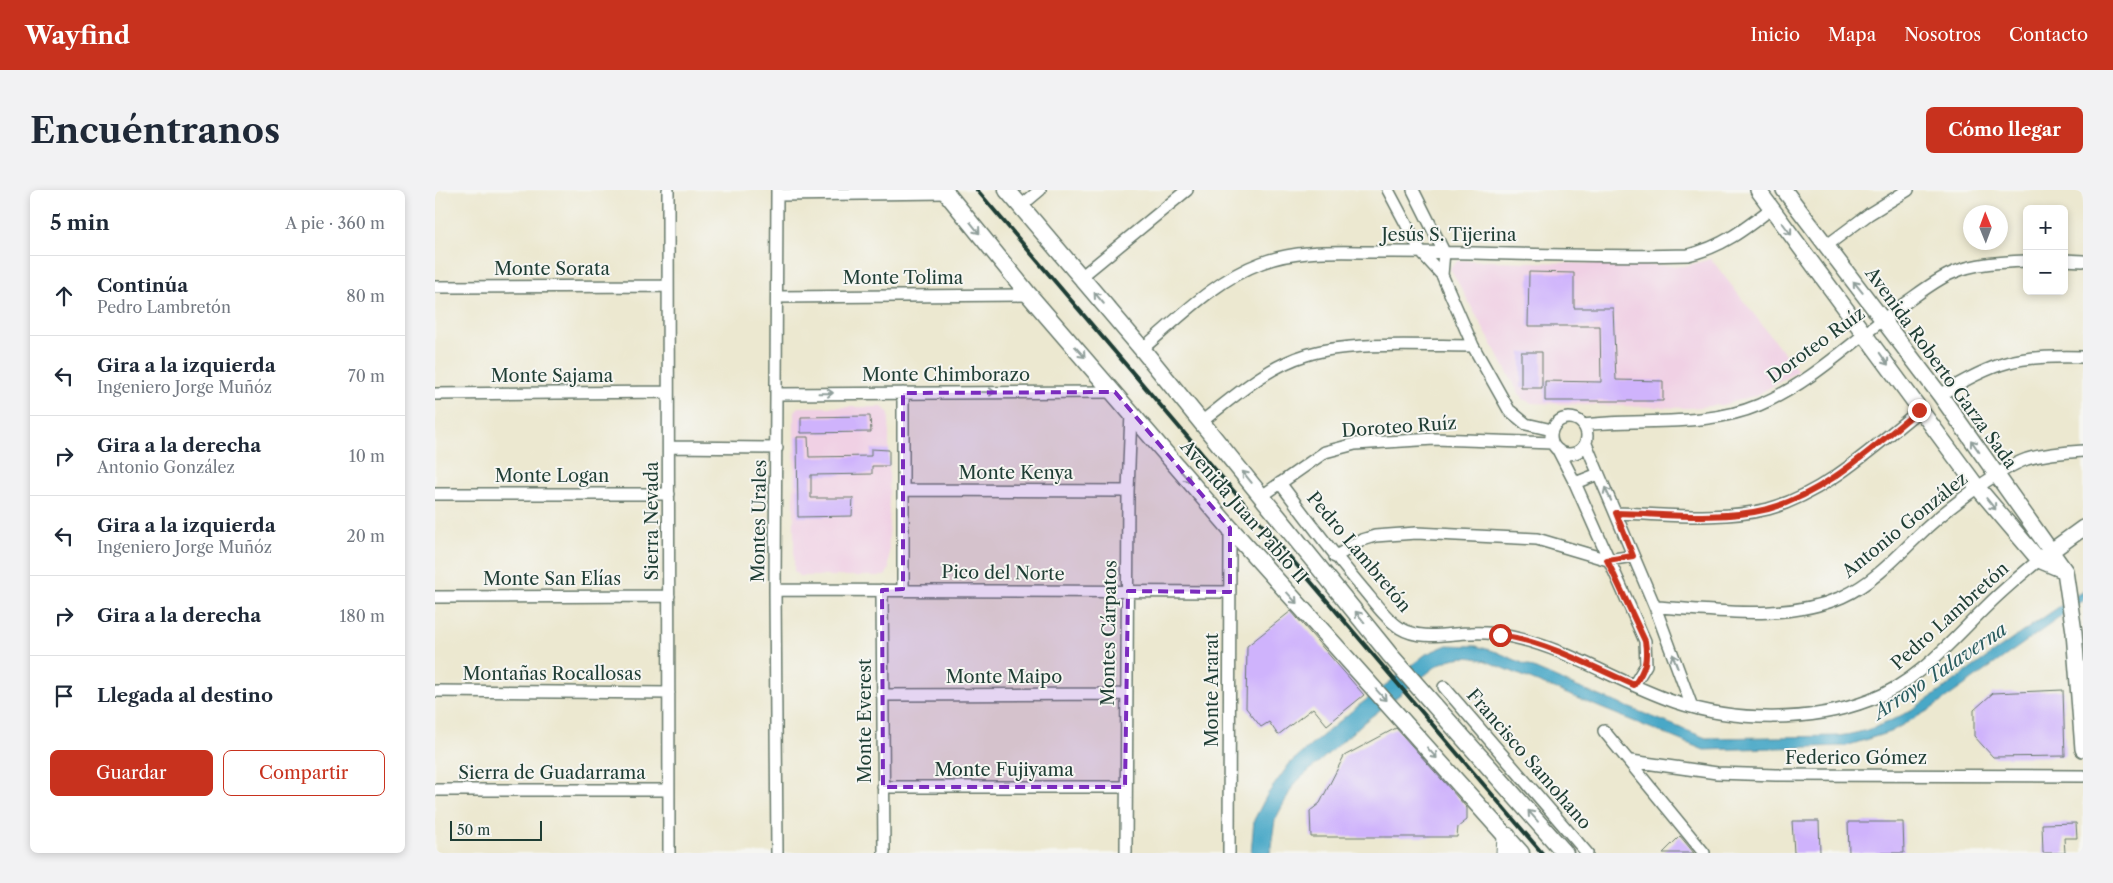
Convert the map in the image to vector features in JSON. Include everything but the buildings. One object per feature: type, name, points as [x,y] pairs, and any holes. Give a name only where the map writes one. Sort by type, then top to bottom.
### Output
[{"type":"main road","name":"Avenida Juan Pablo II","points":[[1007,190],[1142,349],[1390,655],[1565,853]]},
{"type":"main road","name":"Avenida Juan Pablo II","points":[[945,192],[1029,295],[1115,392],[1230,528],[1400,717],[1507,845],[1521,853]]},
{"type":"street","name":"Sierra Nevada","points":[[668,190],[669,853]]},
{"type":"street","points":[[1021,206],[1040,190]]},
{"type":"street","points":[[1081,277],[1187,190]]},
{"type":"street","points":[[1388,190],[1421,252],[1442,275],[1473,346],[1509,410],[1525,424],[1552,430]]},
{"type":"street","points":[[1413,190],[1443,252],[1442,275]]},
{"type":"street","points":[[1758,190],[1865,332],[1919,410],[1978,488],[2039,560],[2065,571]]},
{"type":"street","name":"Avenida Roberto Garza Sada","points":[[1784,190],[1940,395],[1995,475],[2052,550],[2065,571],[2075,632],[2083,749]]},
{"type":"street","points":[[1826,246],[1869,214],[1908,190]]},
{"type":"street","points":[[777,193],[945,192]]},
{"type":"street","name":"Montes Urales","points":[[777,193],[775,590],[777,853]]},
{"type":"street","name":"Jesús S. Tijerina","points":[[1142,349],[1222,283],[1262,262],[1293,255],[1421,252],[1688,255],[1714,248],[1737,235],[1772,208]]},
{"type":"street","points":[[2068,260],[2083,261]]},
{"type":"street","name":"Doroteo Ruíz","points":[[1583,425],[1620,421],[1698,419],[1734,414],[1759,405],[1803,381],[1883,318],[1953,272],[1976,266],[2023,261]]},
{"type":"street","name":"Monte Sorata","points":[[435,287],[668,286]]},
{"type":"street","name":"Monte Tolima","points":[[777,297],[1029,295]]},
{"type":"street","points":[[1201,422],[1251,382],[1306,355],[1364,347],[1473,346]]},
{"type":"street","points":[[1940,395],[1971,376],[2000,364],[2043,355],[2083,357]]},
{"type":"street","name":"Monte Sajama","points":[[435,394],[668,392]]},
{"type":"street","name":"Monte Chimborazo","points":[[777,394],[1115,392]]},
{"type":"street","points":[[903,393],[903,589]]},
{"type":"street","points":[[1616,513],[1713,515],[1745,513],[1791,501],[1839,474],[1919,410]]},
{"type":"street","name":"Montes Cárpatos","points":[[1126,853],[1128,491],[1131,413]]},
{"type":"street","points":[[1552,430],[1562,419],[1570,418],[1583,425],[1587,437],[1582,449],[1570,454],[1555,447]]},
{"type":"street","points":[[1552,430],[1555,447],[1575,483],[1607,560],[1645,641],[1646,665],[1634,685]]},
{"type":"street","name":"Doroteo Ruíz","points":[[1262,496],[1325,452],[1355,444],[1434,439],[1555,447]]},
{"type":"street","points":[[1585,444],[1655,607],[1692,707]]},
{"type":"street","points":[[669,447],[777,448]]},
{"type":"street","name":"Antonio González","points":[[1655,607],[1772,612],[1796,610],[1843,596],[1887,567],[1936,520],[1995,475],[2026,460],[2052,454],[2083,451]]},
{"type":"street","points":[[1575,483],[1598,474]]},
{"type":"street","name":"Pedro Lambretón","points":[[1279,483],[1335,556],[1381,610],[1407,632],[1428,635],[1482,633],[1516,638],[1563,653],[1634,685],[1692,707],[1730,713],[1807,715],[1845,709],[1872,700],[1896,688],[1921,670],[1989,604],[2039,560]]},
{"type":"street","name":"Monte Kenya","points":[[903,490],[1128,491]]},
{"type":"street","name":"Monte Logan","points":[[435,494],[669,494]]},
{"type":"street","name":"Monte Ararat","points":[[1229,853],[1230,528]]},
{"type":"street","points":[[2039,560],[2083,528]]},
{"type":"street","points":[[1335,556],[1369,538],[1416,533],[1537,539],[1607,560],[1633,556]]},
{"type":"street","name":"Pico del Norte","points":[[775,590],[903,589],[1230,592]]},
{"type":"street","name":"Monte Everest","points":[[882,590],[884,853]]},
{"type":"street","name":"Monte San Elías","points":[[435,597],[669,596]]},
{"type":"street","name":"Francisco Samohano","points":[[1444,687],[1587,853]]},
{"type":"street","name":"Montañas Rocallosas","points":[[435,691],[669,693]]},
{"type":"street","name":"Monte Maipo","points":[[882,696],[1126,694]]},
{"type":"street","points":[[1604,731],[1631,761],[1704,853]]},
{"type":"street","name":"Federico Gómez","points":[[1631,761],[1717,773],[1776,775],[2083,776]]},
{"type":"street","name":"Monte Fujiyama","points":[[883,787],[1125,787]]},
{"type":"street","name":"Sierra de Guadarrama","points":[[435,790],[669,790]]},
{"type":"highlighted area","points":[[1115,392],[1230,528],[1230,592],[1128,591],[1125,787],[883,787],[882,590],[903,589],[903,393]]},
{"type":"shaded area","points":[[1711,259],[1798,371],[1757,395],[1722,405],[1688,408],[1532,403],[1522,399],[1450,268],[1459,260],[1684,266]]},
{"type":"shaded area","points":[[799,407],[882,407],[889,413],[889,569],[885,576],[799,576],[794,571],[794,412]]},
{"type":"water","points":[[2083,591],[2083,601],[1931,709],[1890,732],[1846,746],[1704,750],[1486,661],[1467,657],[1455,658],[1438,665],[1363,723],[1294,784],[1275,820],[1270,853],[1251,853],[1254,820],[1267,795],[1290,763],[1353,710],[1426,654],[1447,645],[1476,646],[1497,652],[1577,687],[1706,738],[1838,736],[1876,727],[1928,700]]},
{"type":"railway","points":[[977,190],[1542,853]]},
{"type":"route","points":[[1500,635],[1522,639],[1563,653],[1634,685],[1643,672],[1647,659],[1645,641],[1607,560],[1633,556],[1616,513],[1713,515],[1745,513],[1767,509],[1791,501],[1815,490],[1839,474],[1919,410]]},
{"type":"water label","name":"Arroyo Talaverna","points":[[1940,671]]}]
